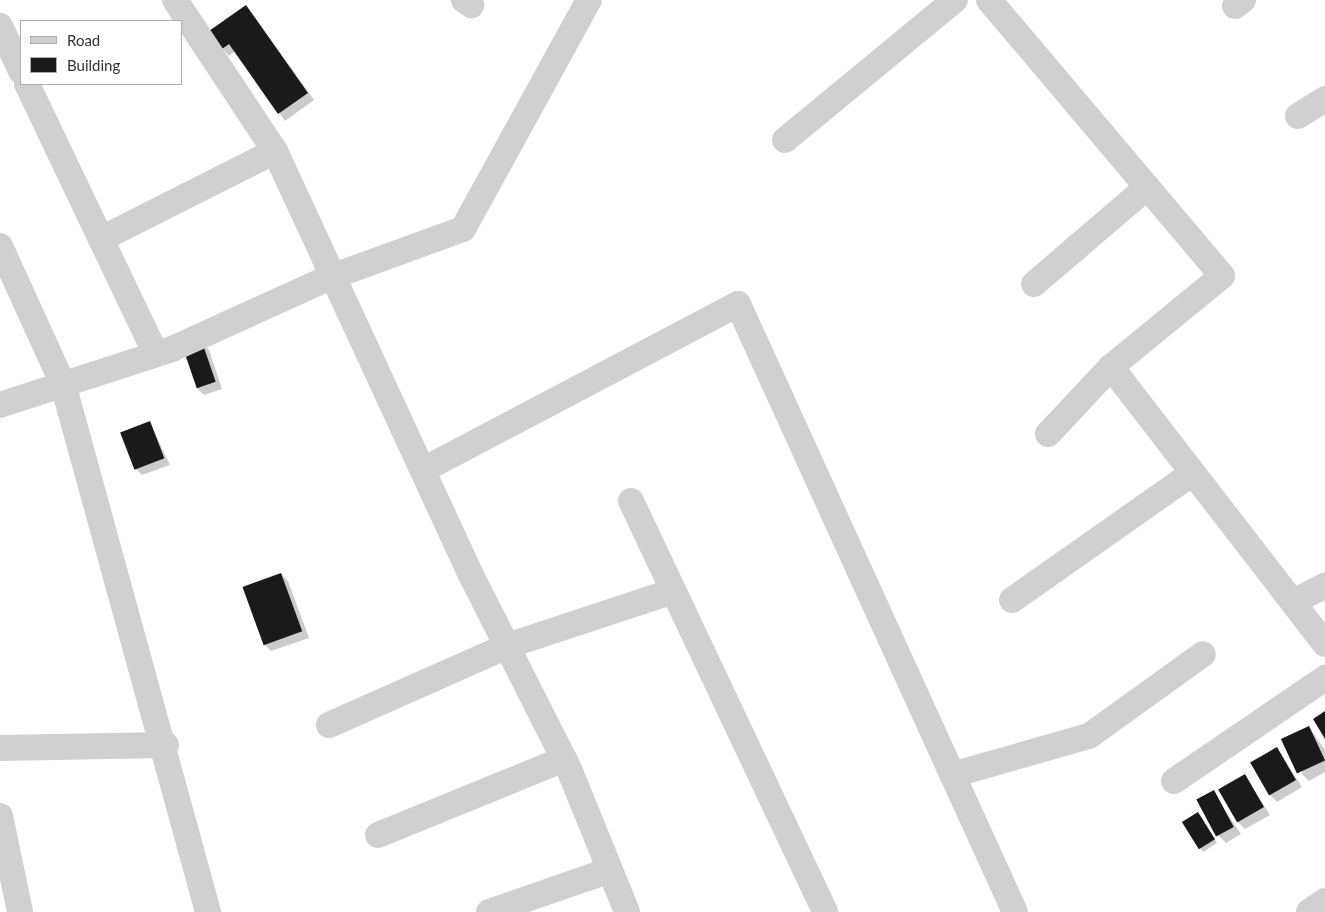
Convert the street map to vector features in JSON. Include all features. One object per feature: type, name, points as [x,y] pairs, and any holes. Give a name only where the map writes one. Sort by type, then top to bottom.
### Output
[{"type":"street","points":[[176,0],[275,151],[331,277],[507,646],[564,759],[627,912]]},
{"type":"street","points":[[0,405],[156,354],[331,277],[463,229],[589,0]]},
{"type":"street","points":[[785,140],[955,0]]},
{"type":"street","points":[[989,0],[1222,276],[1111,367],[1048,434]]},
{"type":"street","points":[[0,26],[20,69]]},
{"type":"street","points":[[27,85],[156,354]]},
{"type":"street","points":[[1298,116],[1325,99]]},
{"type":"street","points":[[101,239],[275,151]]},
{"type":"street","points":[[1034,284],[1147,187]]},
{"type":"street","points":[[0,246],[63,384],[166,745],[208,912]]},
{"type":"street","points":[[423,470],[738,304],[1014,912]]},
{"type":"street","points":[[1111,367],[1325,644]]},
{"type":"street","points":[[1012,600],[1193,473]]},
{"type":"street","points":[[631,501],[825,912]]},
{"type":"street","points":[[1293,602],[1325,586]]},
{"type":"street","points":[[329,725],[507,646],[673,591]]},
{"type":"street","points":[[952,775],[1089,736],[1203,654]]},
{"type":"street","points":[[1174,781],[1325,678]]},
{"type":"street","points":[[0,748],[166,745]]},
{"type":"street","points":[[378,835],[564,759]]},
{"type":"street","points":[[0,816],[20,912]]},
{"type":"street","points":[[489,912],[610,870]]},
{"type":"street","points":[[1309,912],[1325,901]]},
{"type":"building","points":[[246,5],[308,93],[278,114],[229,44],[222,49],[209,31]]},
{"type":"building","points":[[202,342],[216,382],[197,388],[183,349]]},
{"type":"building","points":[[150,421],[164,458],[134,470],[120,432]]},
{"type":"building","points":[[281,573],[302,631],[264,645],[242,587]]},
{"type":"building","points":[[1325,711],[1325,739],[1313,719]]},
{"type":"building","points":[[1309,726],[1325,760],[1297,774],[1281,739]]},
{"type":"building","points":[[1277,747],[1296,780],[1269,795],[1250,762]]},
{"type":"building","points":[[1245,774],[1264,807],[1237,822],[1218,790]]},
{"type":"building","points":[[1214,790],[1234,827],[1216,836],[1196,799]]},
{"type":"building","points":[[1198,812],[1215,839],[1199,849],[1182,822]]}]
